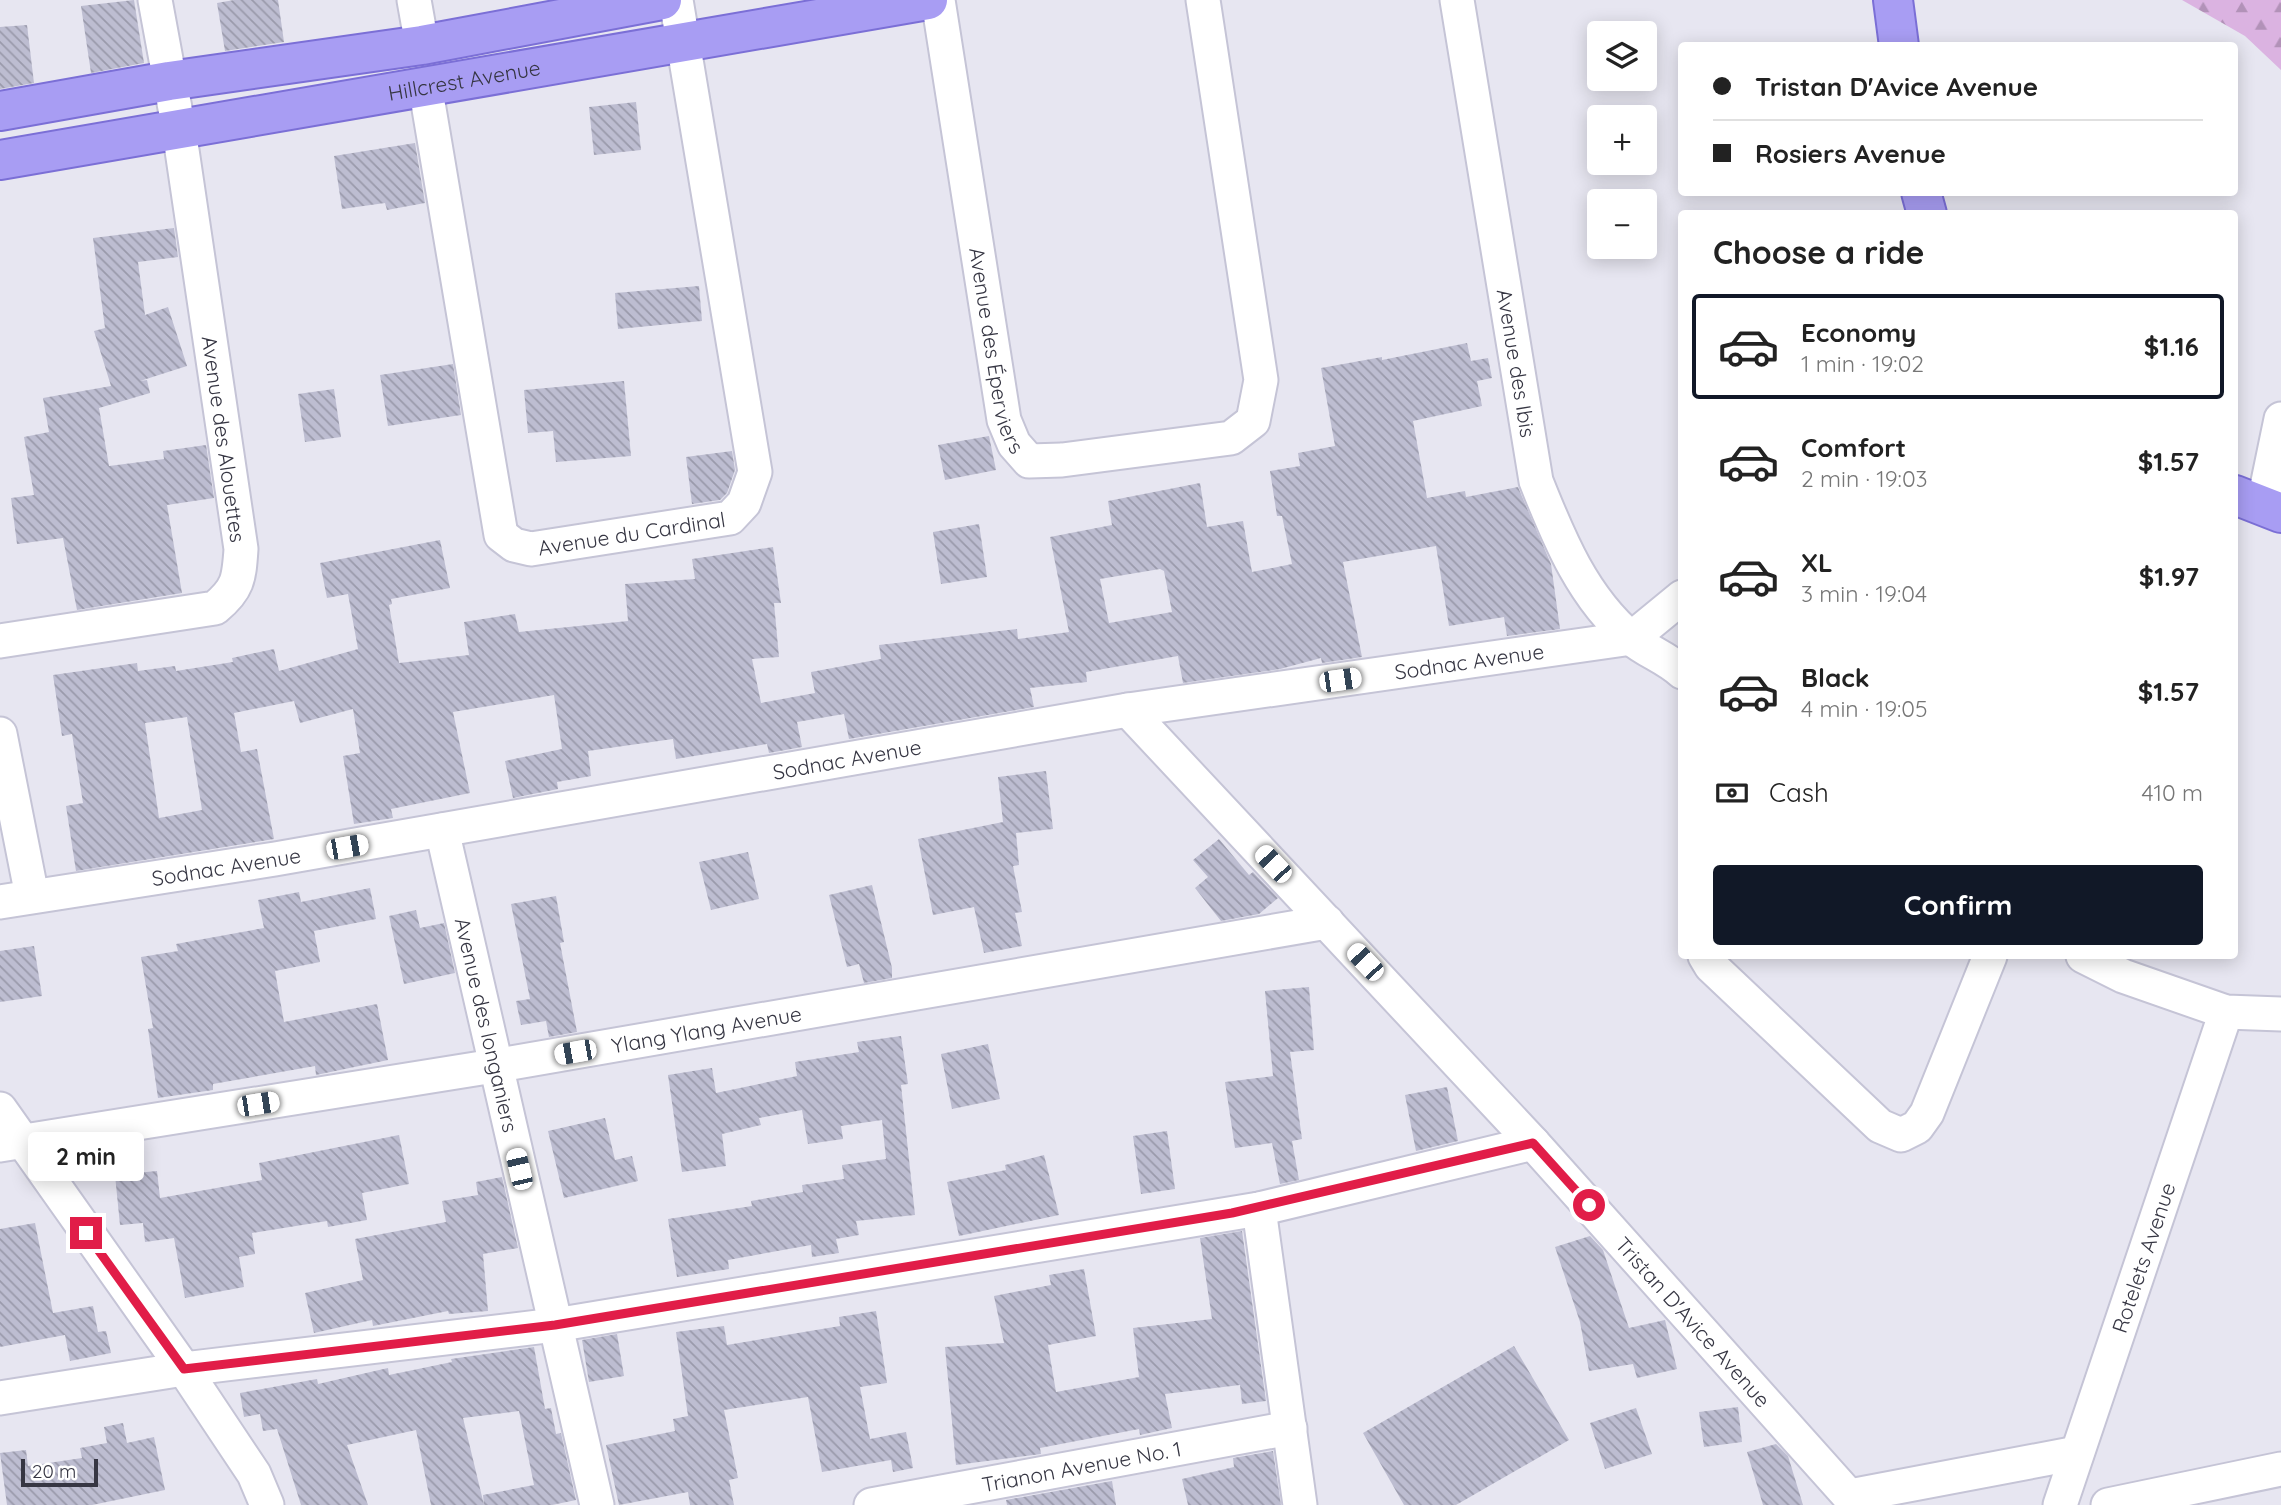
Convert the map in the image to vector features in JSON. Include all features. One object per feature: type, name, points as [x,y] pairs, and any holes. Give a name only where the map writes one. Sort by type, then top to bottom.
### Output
[{"type":"main road","name":"Hillcrest Avenue","points":[[0,111],[169,82],[422,46],[662,0]]},
{"type":"main road","name":"Hillcrest Avenue","points":[[0,160],[682,40],[928,0]]},
{"type":"main road","points":[[1893,0],[1898,42]]},
{"type":"street","name":"Avenue des Alouettes","points":[[0,641],[215,608],[233,593],[240,571],[241,549],[179,130],[155,0]]},
{"type":"street","points":[[414,0],[422,46]]},
{"type":"street","points":[[676,0],[682,40]]},
{"type":"street","name":"Avenue des Éperviers","points":[[938,0],[1004,420],[1014,444],[1029,461],[1062,460],[1231,438],[1253,421],[1261,380],[1203,0]]},
{"type":"street","name":"Avenue des Ibis","points":[[1457,0],[1536,481],[1563,547],[1585,585],[1632,638],[1678,670]]},
{"type":"street","name":"Avenue du Cardinal","points":[[425,85],[501,535],[514,545],[531,549],[710,523],[730,518],[744,503],[755,472],[682,40]]},
{"type":"street","points":[[2259,505],[2281,419]]},
{"type":"street","points":[[1632,638],[1678,600]]},
{"type":"street","name":"Sodnac Avenue","points":[[0,902],[442,830],[1128,709],[1632,638]]},
{"type":"street","name":"Tristan D'Avice Avenue","points":[[1128,709],[1533,1143],[1854,1501]]},
{"type":"street","points":[[1,748],[33,896]]},
{"type":"street","name":"Avenue des longaniers","points":[[442,830],[494,1066],[597,1505]]},
{"type":"street","name":"Ylang Ylang Avenue","points":[[11,1143],[494,1066],[1327,922]]},
{"type":"street","points":[[1707,959],[1711,966],[1880,1126],[1901,1135],[1917,1127],[1927,1113],[1989,959]]},
{"type":"street","points":[[2089,959],[2123,975],[2226,1012],[2281,1014]]},
{"type":"street","name":"Rotelets Avenue","points":[[2060,1505],[2226,1012]]},
{"type":"street","points":[[0,1109],[11,1143],[184,1369],[254,1474],[267,1505]]},
{"type":"street","points":[[0,1398],[184,1369],[555,1325],[1259,1209],[1533,1143]]},
{"type":"street","points":[[1259,1209],[1300,1505]]},
{"type":"street","name":"Trianon Avenue No. 1","points":[[871,1505],[1290,1428]]},
{"type":"street","points":[[1854,1501],[2077,1453]]},
{"type":"street","points":[[2108,1505],[2274,1480]]},
{"type":"green space","points":[[2182,0],[2281,0],[2281,70],[2245,36]]},
{"type":"building","points":[[134,0],[144,63],[91,73],[81,6]]},
{"type":"building","points":[[234,0],[278,0],[284,42],[225,51],[217,3]]},
{"type":"building","points":[[27,25],[34,83],[0,89],[0,27]]},
{"type":"building","points":[[636,102],[641,150],[594,155],[589,107]]},
{"type":"building","points":[[415,143],[425,203],[387,210],[385,203],[342,209],[334,156]]},
{"type":"building","points":[[174,228],[178,257],[138,262],[145,315],[168,307],[187,366],[140,381],[147,380],[150,393],[99,408],[109,466],[164,459],[163,451],[206,445],[214,498],[167,505],[182,593],[77,610],[63,538],[17,544],[11,498],[34,495],[24,437],[49,432],[43,398],[111,386],[94,331],[105,328],[93,238]]},
{"type":"building","points":[[699,286],[702,321],[618,329],[615,293]]},
{"type":"building","points":[[1467,343],[1471,361],[1488,358],[1492,378],[1477,381],[1482,406],[1413,421],[1427,498],[1465,491],[1466,497],[1518,487],[1551,564],[1560,629],[1507,636],[1504,617],[1449,626],[1436,546],[1343,562],[1362,657],[1322,663],[1321,658],[1280,669],[1183,683],[1178,656],[1086,672],[1087,682],[1030,688],[1034,707],[849,739],[844,714],[797,722],[802,747],[769,753],[767,744],[676,759],[673,739],[588,751],[591,776],[557,782],[558,789],[513,798],[505,761],[562,749],[554,695],[453,712],[470,793],[391,809],[393,818],[354,824],[343,756],[360,753],[353,709],[300,723],[294,701],[234,713],[241,752],[257,749],[274,839],[76,871],[66,806],[83,803],[72,734],[62,736],[53,675],[137,663],[138,671],[175,666],[176,671],[233,662],[232,658],[274,649],[279,671],[358,649],[348,594],[327,598],[320,563],[440,540],[450,588],[391,599],[392,604],[389,605],[399,663],[469,655],[464,622],[515,614],[519,632],[628,621],[625,584],[695,579],[692,559],[773,547],[781,603],[774,603],[779,657],[752,659],[761,703],[815,693],[811,672],[881,659],[879,645],[1017,629],[1018,639],[1069,632],[1050,537],[1112,525],[1108,501],[1200,483],[1207,527],[1243,521],[1252,572],[1292,564],[1282,516],[1277,516],[1270,471],[1300,466],[1298,453],[1335,446],[1321,368],[1382,357],[1382,360]],"holes":[[[1160,569],[1164,571],[1172,612],[1109,623],[1100,579]],[[187,717],[202,810],[159,818],[145,723]]]},
{"type":"building","points":[[453,364],[461,415],[388,426],[380,375]]},
{"type":"building","points":[[624,381],[631,456],[556,462],[553,431],[528,433],[524,390]]},
{"type":"building","points":[[334,389],[341,437],[305,442],[298,394]]},
{"type":"building","points":[[989,436],[996,470],[945,480],[938,445]]},
{"type":"building","points":[[732,451],[735,470],[727,493],[720,500],[692,504],[686,457]]},
{"type":"building","points":[[979,524],[987,577],[941,584],[933,532]]},
{"type":"building","points":[[1046,771],[1053,829],[1016,833],[1019,865],[1013,866],[1022,912],[1015,913],[1022,946],[984,953],[974,907],[933,915],[918,839],[1003,822],[998,777]]},
{"type":"building","points":[[1219,839],[1249,875],[1253,872],[1278,898],[1259,914],[1221,921],[1195,888],[1208,877],[1193,860]]},
{"type":"building","points":[[748,852],[759,899],[711,910],[699,862]]},
{"type":"building","points":[[872,885],[892,968],[892,978],[864,983],[859,964],[847,967],[829,895]]},
{"type":"building","points":[[370,888],[376,919],[314,931],[320,962],[275,971],[284,1022],[377,1004],[388,1060],[316,1075],[315,1066],[213,1084],[213,1090],[158,1098],[148,1029],[153,1028],[141,957],[178,951],[176,944],[264,928],[258,900],[299,892],[301,902]]},
{"type":"building","points":[[556,896],[564,942],[560,943],[577,1032],[549,1037],[546,1021],[521,1025],[516,1001],[530,999],[511,904]]},
{"type":"building","points":[[416,910],[420,928],[444,923],[455,973],[404,984],[389,916]]},
{"type":"building","points":[[34,946],[42,996],[0,1002],[0,951]]},
{"type":"building","points":[[1309,987],[1314,1050],[1290,1052],[1302,1139],[1292,1141],[1299,1180],[1280,1184],[1272,1143],[1235,1148],[1225,1082],[1273,1076],[1265,991]]},
{"type":"building","points":[[901,1036],[908,1084],[901,1085],[915,1215],[856,1221],[859,1235],[836,1239],[839,1253],[812,1257],[811,1245],[728,1260],[729,1269],[677,1277],[668,1219],[752,1206],[751,1201],[803,1192],[802,1185],[844,1179],[842,1165],[886,1159],[882,1120],[841,1126],[843,1139],[808,1144],[802,1110],[759,1118],[761,1125],[722,1134],[726,1166],[682,1172],[668,1075],[712,1068],[716,1093],[797,1076],[795,1062],[859,1052],[857,1042]]},
{"type":"building","points":[[988,1044],[1000,1099],[952,1109],[941,1054]]},
{"type":"building","points":[[1447,1087],[1458,1141],[1416,1151],[1405,1095]]},
{"type":"building","points":[[605,1118],[615,1160],[632,1156],[638,1181],[564,1198],[548,1131]]},
{"type":"building","points":[[1167,1131],[1175,1189],[1141,1194],[1133,1136]]},
{"type":"building","points":[[399,1135],[409,1184],[362,1193],[367,1220],[328,1227],[327,1221],[252,1233],[255,1254],[239,1257],[244,1287],[185,1298],[174,1238],[145,1242],[143,1223],[120,1225],[115,1175],[157,1171],[160,1198],[262,1180],[259,1163]]},
{"type":"building","points":[[1044,1155],[1059,1215],[959,1236],[947,1182],[1006,1170],[1005,1165]]},
{"type":"building","points":[[502,1177],[518,1248],[483,1254],[488,1311],[449,1314],[448,1311],[373,1326],[372,1320],[314,1333],[305,1293],[363,1280],[355,1239],[446,1222],[442,1201],[478,1195],[476,1182]]},
{"type":"building","points":[[35,1223],[53,1313],[93,1306],[98,1332],[106,1331],[111,1353],[70,1361],[65,1335],[0,1347],[0,1229]]},
{"type":"building","points":[[1242,1231],[1266,1401],[1242,1404],[1240,1385],[1165,1394],[1172,1428],[1140,1435],[1139,1429],[1040,1448],[1041,1454],[956,1465],[945,1347],[1004,1343],[994,1296],[1051,1285],[1049,1275],[1084,1269],[1096,1336],[1048,1345],[1056,1392],[1139,1377],[1133,1328],[1212,1319],[1200,1238]]},
{"type":"building","points":[[1590,1236],[1603,1250],[1629,1328],[1665,1320],[1677,1369],[1637,1378],[1633,1364],[1589,1371],[1580,1322],[1555,1247]]},
{"type":"building","points":[[876,1311],[887,1383],[860,1387],[870,1439],[906,1432],[913,1468],[893,1472],[891,1460],[822,1472],[808,1397],[724,1410],[738,1478],[729,1480],[734,1505],[690,1505],[688,1492],[619,1505],[606,1445],[675,1431],[673,1419],[688,1416],[676,1332],[724,1326],[727,1345],[840,1326],[839,1317]]},
{"type":"building","points":[[617,1334],[624,1376],[589,1382],[582,1340]]},
{"type":"building","points":[[1514,1346],[1569,1440],[1456,1505],[1404,1505],[1363,1433]]},
{"type":"building","points":[[534,1347],[545,1409],[551,1408],[556,1434],[561,1433],[576,1500],[552,1505],[484,1505],[431,1505],[416,1430],[347,1445],[368,1505],[301,1505],[277,1429],[263,1431],[260,1414],[244,1417],[240,1393],[317,1379],[318,1384],[388,1368],[389,1375],[452,1362],[451,1359]],"holes":[[[519,1411],[534,1485],[483,1495],[484,1505],[463,1418]]]},
{"type":"building","points":[[1738,1407],[1742,1442],[1704,1447],[1699,1412]]},
{"type":"building","points":[[1636,1408],[1652,1454],[1605,1469],[1590,1423]]},
{"type":"building","points":[[123,1423],[127,1443],[154,1437],[165,1490],[92,1505],[7,1505],[0,1453],[26,1450],[28,1466],[82,1458],[80,1448],[107,1443],[104,1427]]},
{"type":"building","points":[[1776,1444],[1788,1456],[1803,1505],[1763,1505],[1747,1452]]},
{"type":"building","points":[[1273,1451],[1281,1505],[1188,1505],[1182,1479],[1234,1467],[1233,1458]]},
{"type":"building","points":[[1112,1481],[1116,1505],[1007,1505],[1006,1500]]},
{"type":"route","points":[[86,1233],[184,1369],[555,1325],[1259,1209],[1533,1143],[1589,1205]]}]
